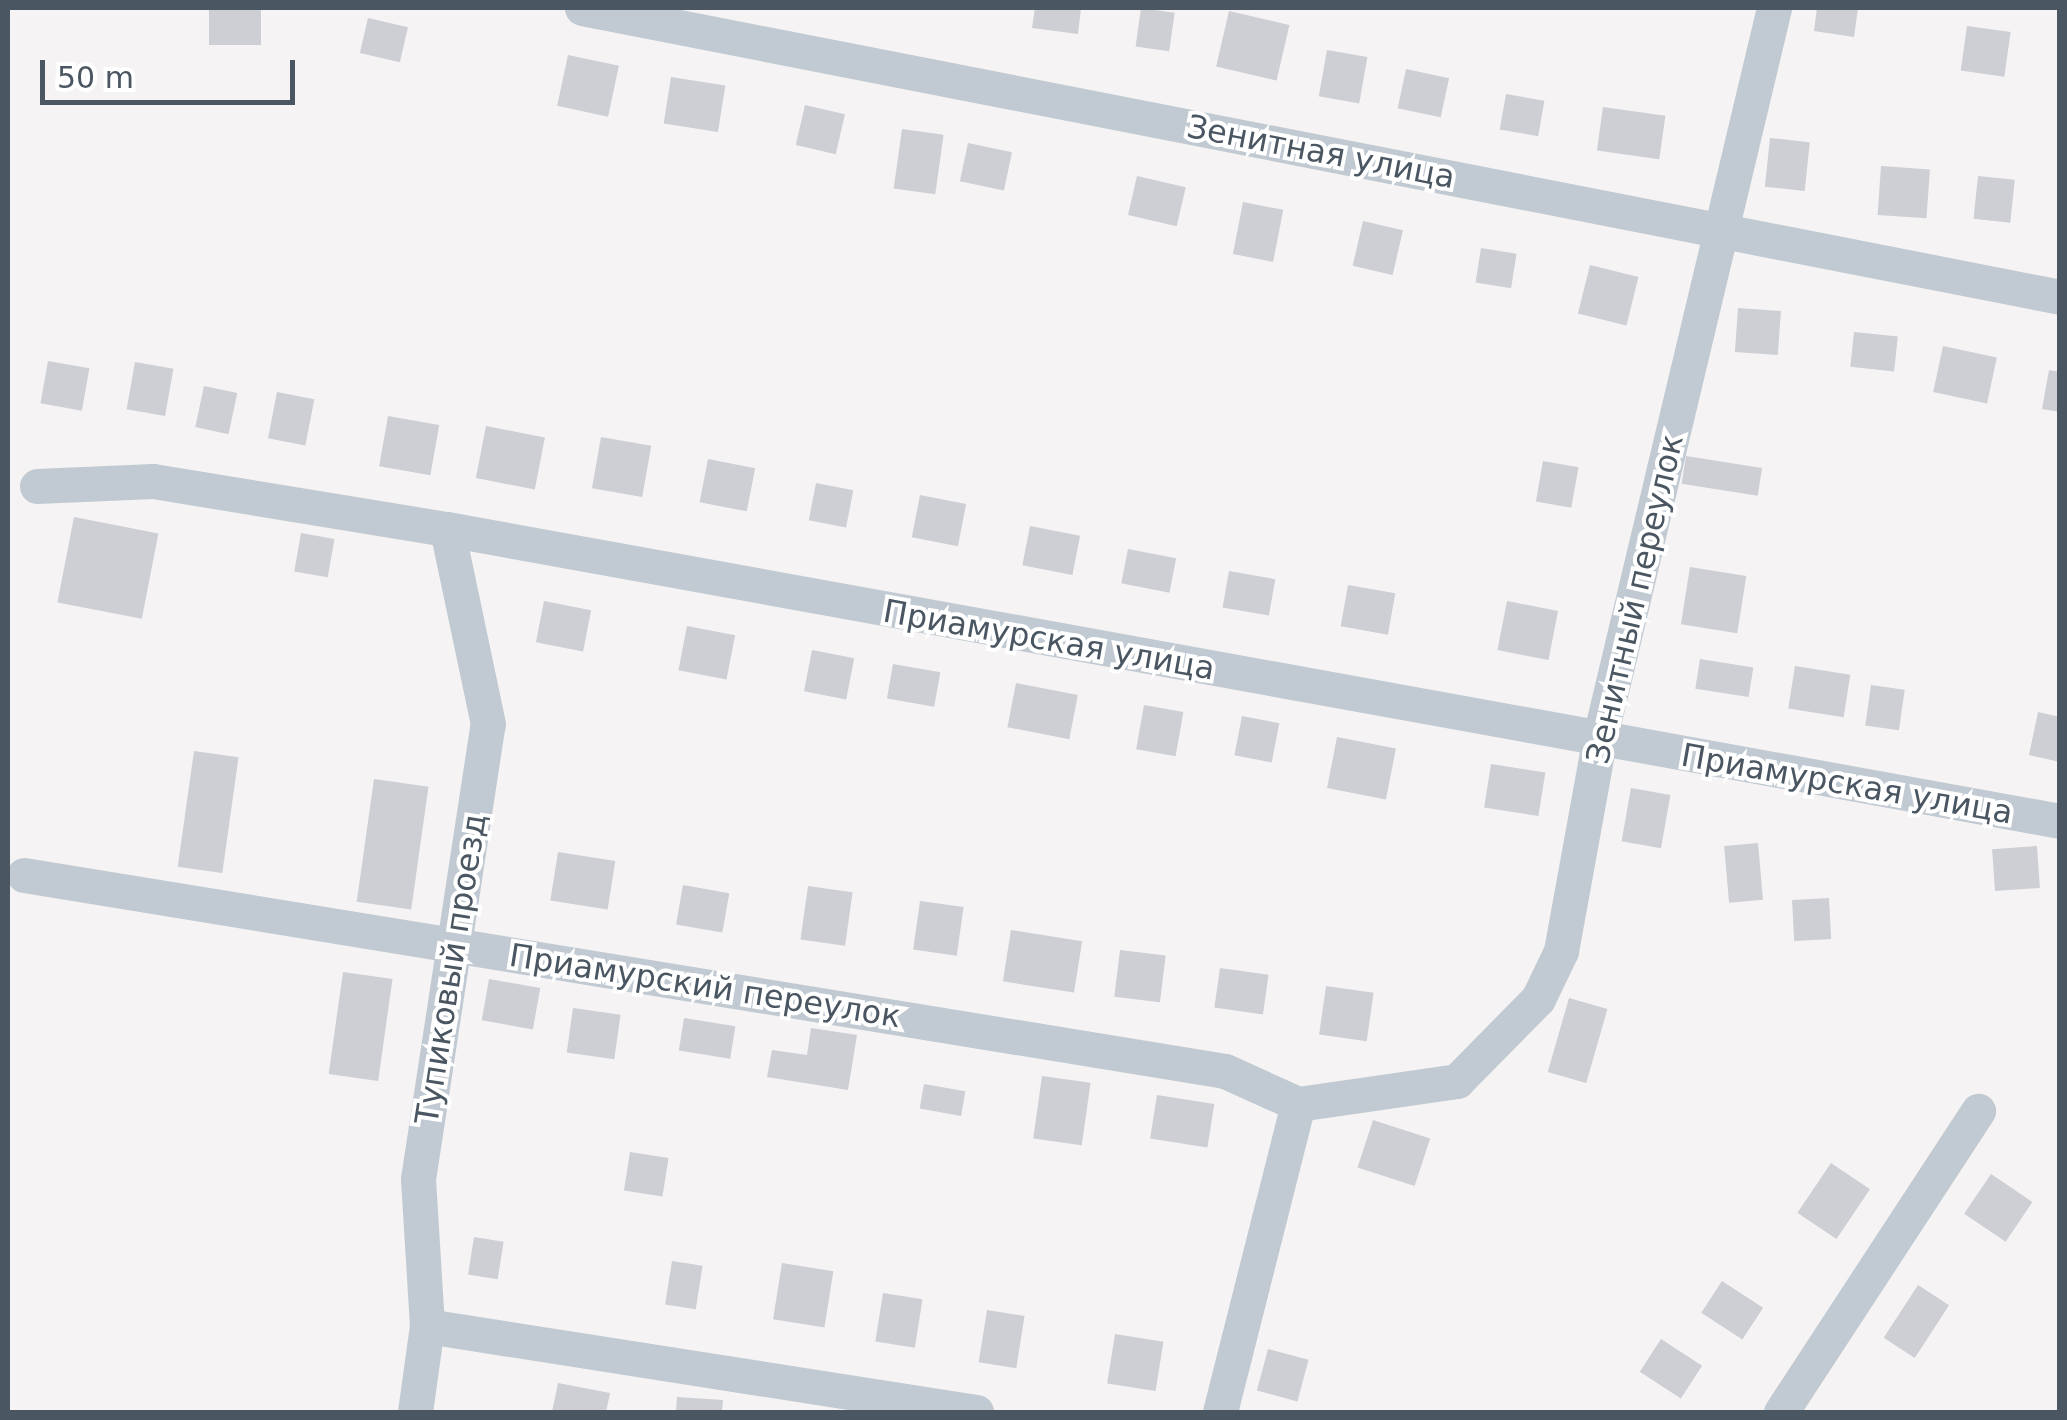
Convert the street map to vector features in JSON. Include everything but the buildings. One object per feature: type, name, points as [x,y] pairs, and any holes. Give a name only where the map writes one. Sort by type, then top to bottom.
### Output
[{"type":"street","name":"Зенитная улица","points":[[582,8],[2060,297]]},
{"type":"street","name":"Зенитный переулок","points":[[1381,1096],[1458,1081],[1538,999],[1561,951],[1599,741],[1724,231],[1774,8]]},
{"type":"street","name":"Приамурская улица","points":[[38,486],[153,481],[447,529],[1599,741],[2060,821]]},
{"type":"street","name":"Тупиковый проезд","points":[[415,1412],[427,1326],[418,1178],[488,724],[447,529]]},
{"type":"street","name":"Приамурский переулок","points":[[24,875],[455,949],[1225,1071],[1298,1104],[1381,1096]]},
{"type":"street","points":[[1220,1412],[1298,1104]]},
{"type":"street","points":[[1782,1412],[1978,1111]]},
{"type":"street","points":[[427,1326],[976,1412]]}]
